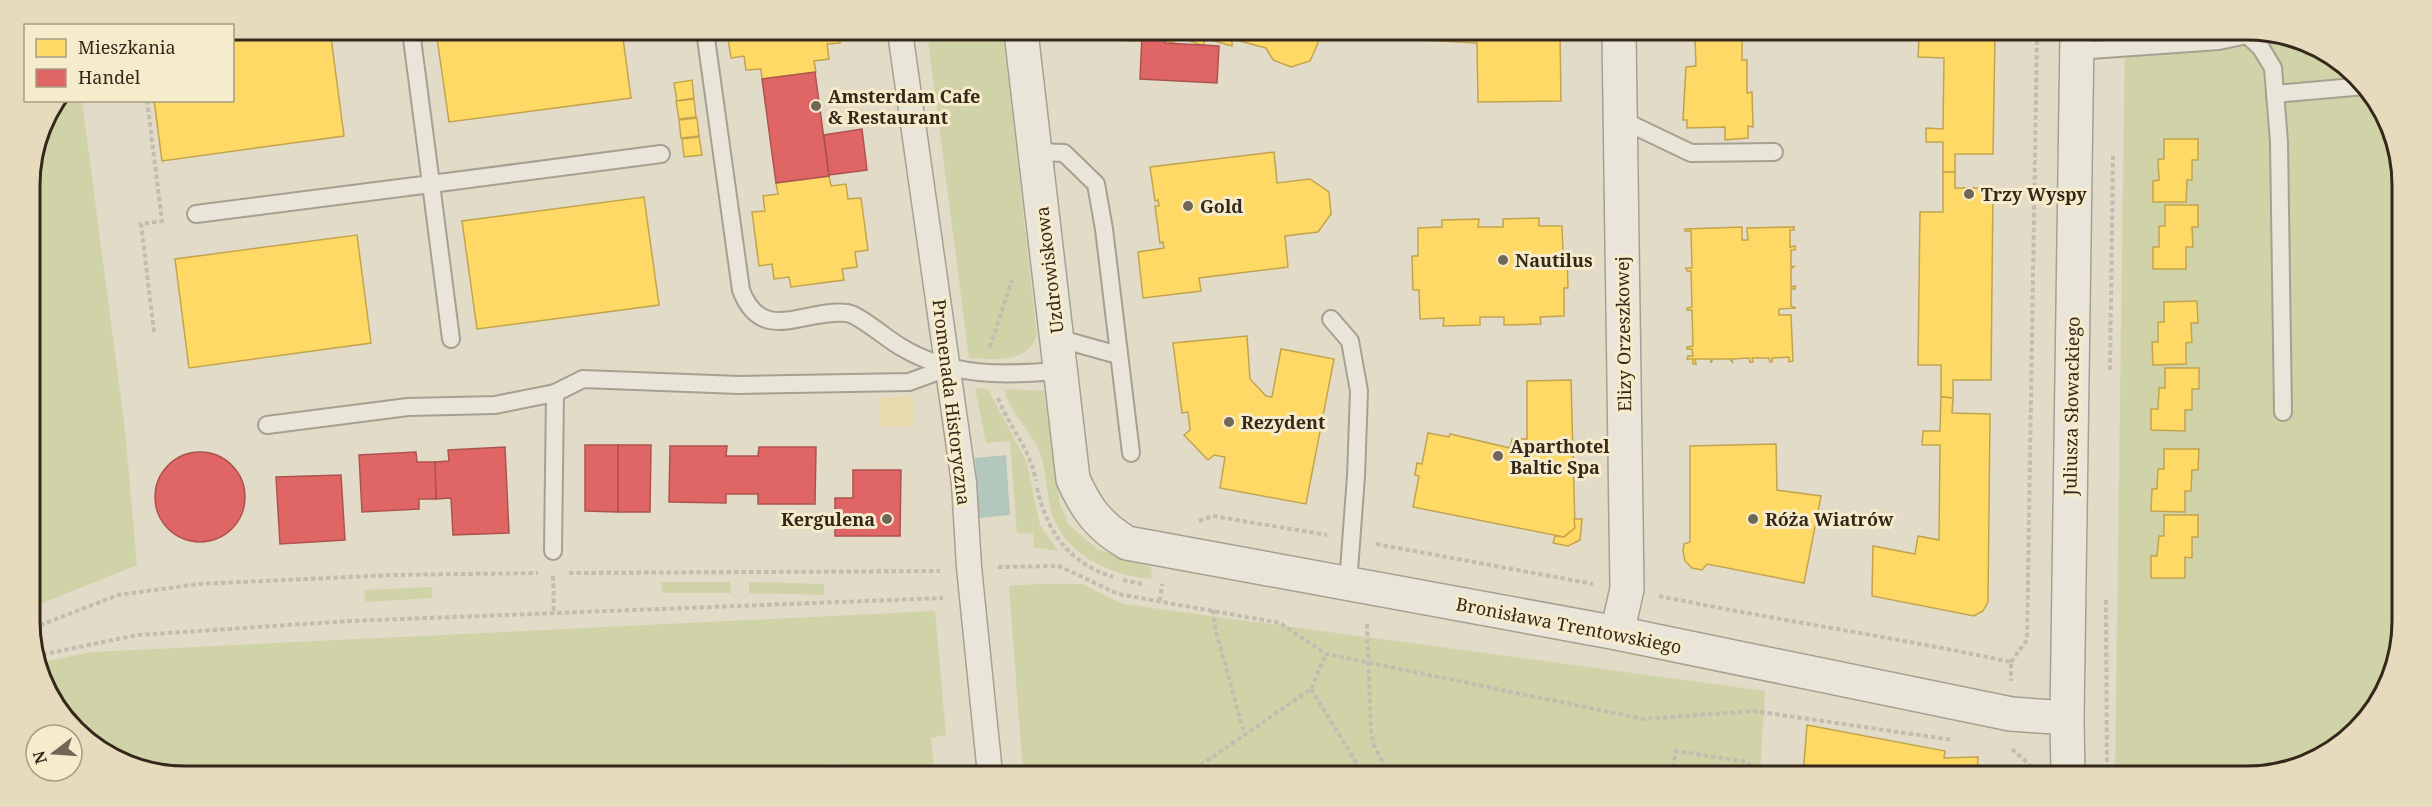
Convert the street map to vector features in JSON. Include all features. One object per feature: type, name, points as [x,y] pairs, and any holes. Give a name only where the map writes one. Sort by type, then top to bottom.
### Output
[{"type":"street","name":"Promenada Historyczna","points":[[901,40],[950,367],[964,483],[969,567],[989,766]]},
{"type":"street","name":"Uzdrowiskowa","points":[[1022,40],[1073,479],[1085,506]]},
{"type":"street","name":"Elizy Orzeszkowej","points":[[1617,633],[1627,589],[1618,40]]},
{"type":"street","name":"Juliusza Słowackiego","points":[[2068,766],[2077,43]]},
{"type":"street","name":"Bronisława Trentowskiego","points":[[1085,506],[1110,533],[1127,543],[1617,633],[2011,714],[2067,718]]},
{"type":"lane","points":[[412,40],[451,339]]},
{"type":"lane","points":[[706,40],[741,290],[747,306],[759,317],[773,321],[849,313],[903,349],[950,367],[994,375],[1060,372]]},
{"type":"lane","points":[[2077,43],[2223,40]]},
{"type":"lane","points":[[2253,41],[2261,48],[2273,68],[2279,142],[2283,412]]},
{"type":"lane","points":[[2275,94],[2352,87]]},
{"type":"lane","points":[[1620,119],[1691,153],[1774,152]]},
{"type":"lane","points":[[1035,152],[1064,153],[1096,184],[1104,229],[1131,453]]},
{"type":"lane","points":[[196,214],[661,154]]},
{"type":"lane","points":[[1331,319],[1350,341],[1359,391],[1348,584]]},
{"type":"lane","points":[[1057,338],[1118,355]]},
{"type":"lane","points":[[267,425],[408,407],[495,405],[555,393],[584,379],[739,385],[909,382],[950,367]]},
{"type":"lane","points":[[554,551],[555,393]]},
{"type":"path","points":[[2011,662],[2027,640],[2037,40]]},
{"type":"path","points":[[147,102],[162,221]]},
{"type":"path","points":[[2109,377],[2113,153]]},
{"type":"path","points":[[154,332],[141,224],[168,220]]},
{"type":"path","points":[[554,551],[554,614]]},
{"type":"path","points":[[40,625],[118,595],[198,584],[392,575],[864,569],[930,572],[969,567],[1059,566],[1118,594],[1280,623],[1326,654],[1644,719],[1754,711],[1962,741]]},
{"type":"path","points":[[2106,589],[2107,766]]},
{"type":"path","points":[[44,654],[137,635],[350,621],[928,597],[974,602]]},
{"type":"path","points":[[1213,610],[1216,632],[1245,736]]},
{"type":"path","points":[[1367,624],[1374,745],[1384,766]]},
{"type":"path","points":[[1200,766],[1311,689],[1326,654]]},
{"type":"path","points":[[1311,689],[1358,766]]},
{"type":"path","points":[[2002,746],[2011,747]]},
{"type":"path","points":[[1673,766],[1676,751],[1748,762],[1749,766]]},
{"type":"green space","points":[[928,40],[1004,40],[1037,336],[1025,352],[1017,356],[999,359],[969,358]]},
{"type":"green space","points":[[2125,40],[2246,40],[2284,45],[2311,55],[2327,65],[2355,90],[2377,121],[2389,157],[2392,186],[2392,621],[2387,659],[2377,686],[2355,717],[2327,742],[2311,752],[2284,762],[2256,766],[2115,766]]},
{"type":"green space","points":[[67,102],[82,102],[125,430],[137,565],[40,604],[41,176],[48,139],[55,121]]},
{"type":"green space","points":[[975,388],[988,389],[1027,462],[1040,525],[1058,551],[1034,547],[1033,533],[1017,534],[1010,441],[986,443]]},
{"type":"green space","points":[[1004,389],[1044,391],[1060,505],[1069,525],[1097,549],[1152,568],[1151,579],[1135,577],[1103,566],[1075,549],[1064,537],[1055,523],[1050,507],[1041,455],[1034,440],[1010,405]]},
{"type":"green space","points":[[661,582],[730,582],[731,593],[662,593]]},
{"type":"green space","points":[[749,582],[824,584],[824,595],[749,593]]},
{"type":"green space","points":[[1082,584],[1123,604],[1765,691],[1761,766],[1022,766],[1009,586]]},
{"type":"green space","points":[[432,587],[432,598],[366,602],[364,590]]},
{"type":"green space","points":[[935,611],[946,735],[931,738],[934,766],[833,764],[825,766],[167,765],[148,762],[121,752],[90,730],[65,702],[55,686],[46,662],[92,652]]},
{"type":"sand","points":[[913,396],[914,426],[879,426],[880,398]]},
{"type":"shaded area","points":[[1006,455],[1010,515],[979,518],[975,458]]},
{"type":"building: Mieszkania","points":[[331,40],[344,136],[162,161],[154,102],[234,102],[234,41]]},
{"type":"building: Mieszkania","points":[[437,40],[623,40],[631,98],[449,122]]},
{"type":"building: Mieszkania","points":[[728,40],[839,40],[840,43],[827,44],[829,59],[814,61],[816,72],[762,79],[761,69],[746,70],[744,56],[731,58]]},
{"type":"building: Mieszkania","points":[[1187,40],[1204,40],[1204,45]]},
{"type":"building: Mieszkania","points":[[1211,40],[1232,40],[1232,46]]},
{"type":"building: Mieszkania","points":[[1236,40],[1318,40],[1310,61],[1291,67],[1273,60],[1266,48]]},
{"type":"building: Mieszkania","points":[[1422,40],[1560,40],[1561,101],[1478,102],[1477,43]]},
{"type":"building: Mieszkania","points":[[1695,40],[1742,40],[1742,60],[1747,60],[1747,93],[1752,92],[1753,127],[1748,126],[1748,138],[1725,140],[1725,127],[1687,128],[1687,120],[1683,120],[1686,67],[1696,66]]},
{"type":"building: Mieszkania","points":[[1919,40],[1995,40],[1993,154],[1955,154],[1955,172],[1943,172],[1943,142],[1926,142],[1926,128],[1943,129],[1944,58],[1918,57]]},
{"type":"building: Mieszkania","points":[[692,80],[694,98],[677,101],[674,83]]},
{"type":"building: Mieszkania","points":[[694,99],[696,117],[679,119],[676,101]]},
{"type":"building: Mieszkania","points":[[697,118],[699,136],[681,138],[679,120]]},
{"type":"building: Mieszkania","points":[[699,137],[702,155],[684,157],[682,139]]},
{"type":"building: Mieszkania","points":[[2164,139],[2198,139],[2198,160],[2192,160],[2192,180],[2187,180],[2186,202],[2153,202],[2153,181],[2159,180],[2158,159],[2164,159]]},
{"type":"building: Mieszkania","points":[[1274,152],[1277,183],[1310,179],[1329,192],[1331,214],[1318,232],[1285,236],[1288,267],[1199,278],[1201,291],[1143,298],[1138,252],[1164,248],[1163,242],[1160,243],[1155,206],[1159,206],[1158,200],[1155,201],[1150,167]]},
{"type":"building: Mieszkania","points":[[1943,172],[1955,172],[1955,188],[1993,188],[1991,380],[1953,380],[1953,398],[1941,397],[1941,365],[1918,365],[1920,212],[1943,212]]},
{"type":"building: Mieszkania","points":[[829,176],[831,186],[846,184],[848,199],[861,198],[868,250],[855,252],[857,267],[842,269],[844,280],[791,287],[789,277],[774,279],[772,264],[759,266],[752,212],[765,211],[763,196],[778,194],[776,183]]},
{"type":"building: Mieszkania","points":[[644,197],[659,305],[477,329],[462,221]]},
{"type":"building: Mieszkania","points":[[2165,205],[2198,205],[2198,227],[2192,227],[2193,247],[2186,247],[2186,269],[2153,269],[2153,247],[2159,247],[2159,226],[2165,226]]},
{"type":"building: Mieszkania","points":[[1539,218],[1539,226],[1562,226],[1563,254],[1567,254],[1568,288],[1564,288],[1564,316],[1540,317],[1541,324],[1504,325],[1504,317],[1480,317],[1480,325],[1443,326],[1444,318],[1420,319],[1419,290],[1413,290],[1412,256],[1418,256],[1418,228],[1442,227],[1442,220],[1479,219],[1478,227],[1503,227],[1503,219]]},
{"type":"building: Mieszkania","points":[[1742,227],[1742,240],[1748,240],[1747,228],[1794,227],[1794,230],[1790,230],[1790,247],[1795,246],[1795,250],[1791,250],[1791,267],[1795,266],[1791,269],[1791,287],[1795,286],[1795,289],[1791,289],[1791,306],[1796,308],[1779,309],[1779,315],[1791,315],[1793,361],[1789,362],[1789,357],[1772,358],[1772,362],[1769,358],[1752,358],[1753,362],[1750,362],[1749,358],[1732,359],[1733,363],[1730,359],[1713,359],[1711,363],[1711,359],[1695,359],[1696,364],[1693,364],[1693,359],[1687,359],[1688,356],[1693,356],[1692,349],[1687,349],[1693,346],[1692,310],[1687,310],[1692,307],[1691,271],[1687,271],[1686,268],[1692,268],[1691,231],[1685,231],[1685,229]]},
{"type":"building: Mieszkania","points":[[357,235],[371,343],[189,368],[175,259]]},
{"type":"building: Mieszkania","points":[[2197,301],[2198,323],[2191,323],[2192,342],[2186,343],[2186,364],[2153,365],[2152,342],[2158,342],[2158,322],[2164,322],[2164,302]]},
{"type":"building: Mieszkania","points":[[1247,336],[1250,379],[1266,396],[1272,397],[1281,349],[1334,359],[1306,504],[1220,488],[1225,457],[1214,455],[1208,460],[1184,435],[1190,430],[1188,412],[1182,413],[1173,343]]},
{"type":"building: Mieszkania","points":[[2165,368],[2199,368],[2199,389],[2192,389],[2192,410],[2185,410],[2185,431],[2151,430],[2151,409],[2158,409],[2159,388],[2165,388]]},
{"type":"building: Mieszkania","name":"Aparthotel Baltic Spa","points":[[1571,380],[1575,528],[1564,537],[1413,507],[1419,476],[1415,475],[1417,463],[1422,464],[1428,433],[1449,437],[1450,434],[1510,448],[1512,439],[1527,439],[1527,381]]},
{"type":"building: Mieszkania","points":[[1941,397],[1953,398],[1952,413],[1990,414],[1988,602],[1983,611],[1974,616],[1872,596],[1873,546],[1915,554],[1918,536],[1939,540],[1940,445],[1922,445],[1923,431],[1940,431]]},
{"type":"building: Mieszkania","name":"Róża Wiatrów","points":[[1776,444],[1777,490],[1821,496],[1804,583],[1707,564],[1702,570],[1692,568],[1685,561],[1683,551],[1684,544],[1690,542],[1690,446]]},
{"type":"building: Mieszkania","points":[[2164,449],[2199,449],[2198,470],[2192,470],[2191,491],[2185,491],[2185,512],[2151,511],[2152,489],[2157,489],[2158,469],[2164,469]]},
{"type":"building: Mieszkania","points":[[2164,515],[2198,515],[2198,537],[2192,537],[2192,558],[2185,557],[2185,578],[2151,578],[2151,556],[2157,556],[2159,536],[2164,536]]},
{"type":"building: Mieszkania","points":[[1574,519],[1582,519],[1580,540],[1568,546],[1553,543],[1555,536],[1564,537],[1575,528]]},
{"type":"building: Mieszkania","points":[[1807,725],[1945,751],[1944,758],[1978,757],[1978,766],[1804,766]]},
{"type":"building: Handel","points":[[1142,40],[1165,40],[1165,43],[1219,46],[1217,83],[1140,79]]},
{"type":"building: Handel","points":[[815,72],[829,176],[776,183],[762,79]]},
{"type":"building: Handel","points":[[862,129],[867,170],[829,175],[824,135]]},
{"type":"building: Handel","points":[[585,445],[618,445],[618,512],[585,511]]},
{"type":"building: Handel","points":[[618,445],[651,445],[650,512],[618,512]]},
{"type":"building: Handel","points":[[670,446],[727,446],[726,456],[758,456],[759,447],[816,447],[815,504],[758,504],[758,494],[726,494],[726,503],[669,502]]},
{"type":"building: Handel","points":[[505,447],[509,533],[453,535],[451,498],[436,499],[435,462],[449,461],[448,450]]},
{"type":"building: Handel","points":[[200,452],[217,456],[232,465],[241,480],[245,497],[241,514],[232,529],[217,538],[200,542],[183,538],[168,529],[159,514],[155,497],[159,480],[168,465],[183,456]]},
{"type":"building: Handel","points":[[416,452],[417,462],[435,462],[436,499],[419,499],[419,509],[362,512],[359,455]]},
{"type":"building: Handel","points":[[853,470],[901,470],[900,536],[835,536],[835,498],[853,498]]},
{"type":"building: Handel","points":[[341,475],[345,540],[280,544],[276,477]]},
{"type":"place","name":"Amsterdam Cafe & Restaurant","points":[[816,106]]},
{"type":"place","name":"Trzy Wyspy","points":[[1969,194]]},
{"type":"place","name":"Gold","points":[[1188,206]]},
{"type":"place","name":"Nautilus","points":[[1503,260]]},
{"type":"place","name":"Rezydent","points":[[1229,422]]},
{"type":"place","name":"Aparthotel Baltic Spa","points":[[1498,456]]},
{"type":"place","name":"Kergulena","points":[[887,519]]},
{"type":"place","name":"Róża Wiatrów","points":[[1753,519]]}]
